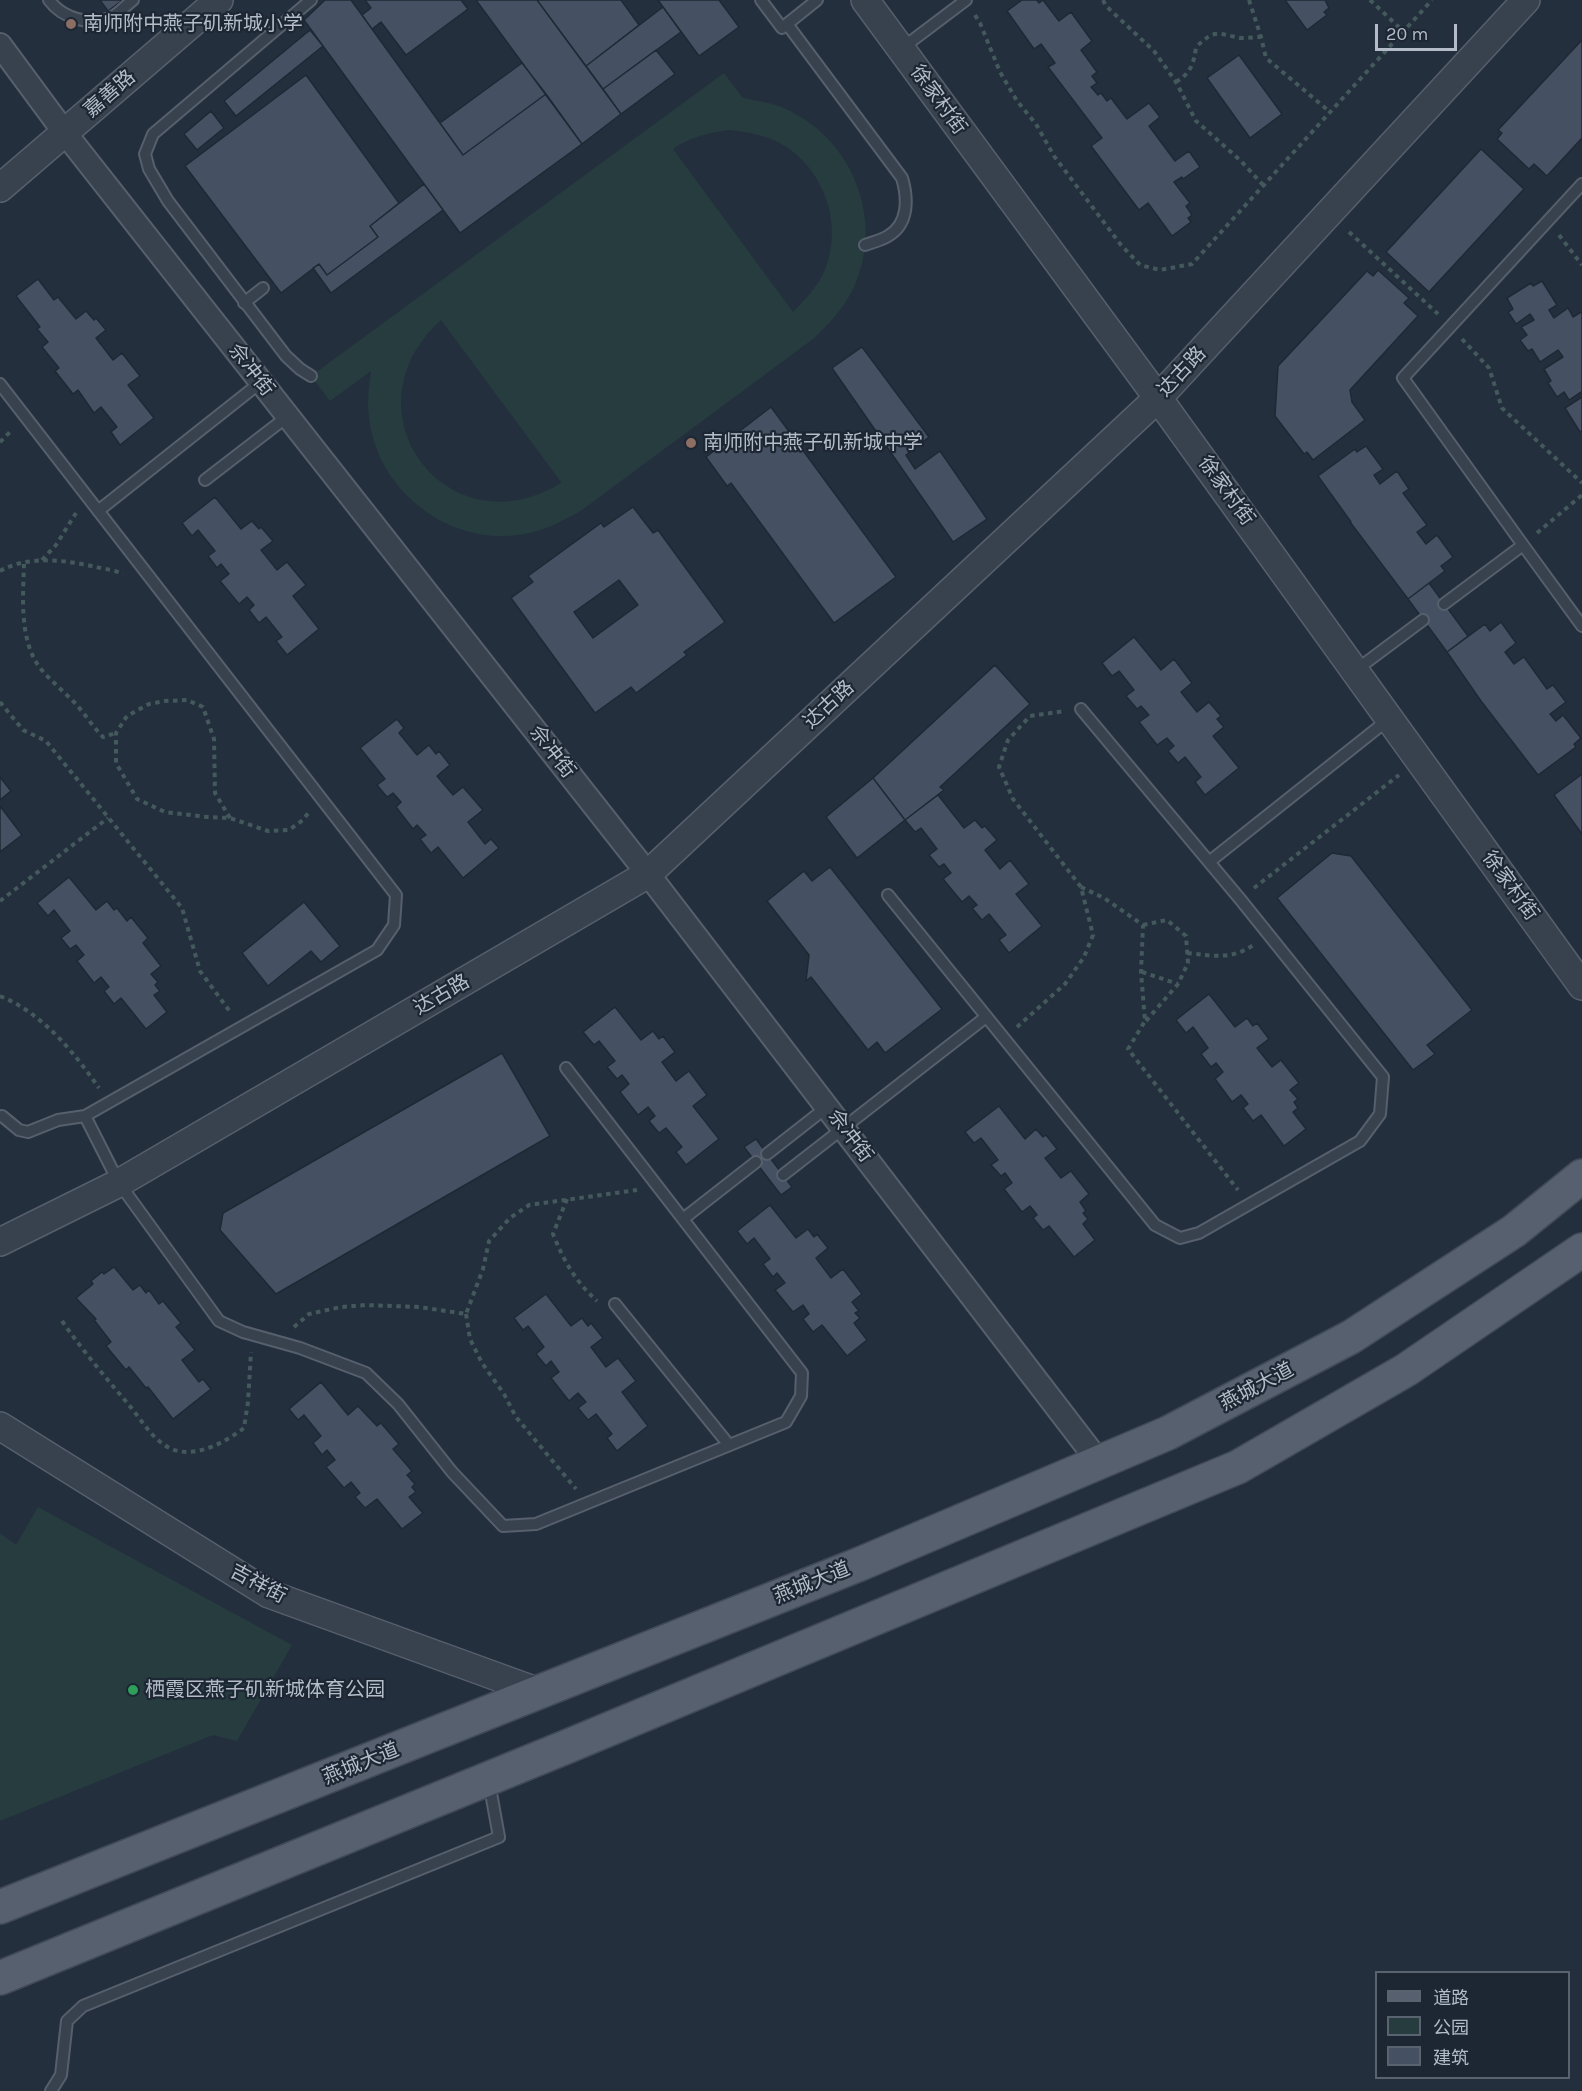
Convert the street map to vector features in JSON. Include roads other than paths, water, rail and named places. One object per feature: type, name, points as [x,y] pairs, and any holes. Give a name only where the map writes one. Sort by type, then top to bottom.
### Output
[{"type":"main road","name":"燕城大道","points":[[0,1907],[860,1564],[1168,1433],[1351,1337],[1514,1231],[1582,1176]]},
{"type":"main road","points":[[0,1978],[489,1779],[1238,1467],[1406,1370],[1582,1250]]},
{"type":"street","name":"嘉善路","points":[[0,188],[219,0]]},
{"type":"street","name":"徐家村街","points":[[865,0],[1356,670],[1582,986]]},
{"type":"street","name":"达古路","points":[[0,1242],[119,1183],[648,874],[1158,398],[1526,0]]},
{"type":"street","name":"佘冲街","points":[[0,45],[65,132],[648,874],[1099,1462]]},
{"type":"street","name":"吉祥街","points":[[0,1426],[269,1594],[539,1692]]},
{"type":"lane","points":[[49,0],[57,10],[85,22],[111,18],[133,0]]},
{"type":"lane","points":[[311,0],[153,134],[145,154],[149,169],[168,201],[244,303],[286,356],[311,376]]},
{"type":"lane","points":[[761,0],[782,28],[817,0]]},
{"type":"lane","points":[[900,49],[965,0]]},
{"type":"lane","points":[[787,24],[902,178],[906,193],[905,210],[900,226],[888,236],[865,245]]},
{"type":"lane","points":[[1582,184],[1403,378],[1582,626]]},
{"type":"lane","points":[[244,303],[263,288]]},
{"type":"lane","points":[[98,511],[261,382]]},
{"type":"lane","points":[[0,384],[396,895],[394,925],[377,950],[110,1103],[85,1116],[58,1120],[28,1132],[19,1130],[2,1116]]},
{"type":"lane","points":[[205,480],[288,416]]},
{"type":"lane","points":[[1444,604],[1523,545]]},
{"type":"lane","points":[[1356,670],[1423,620]]},
{"type":"lane","points":[[888,895],[1155,1225],[1180,1238],[1199,1233],[1360,1141],[1380,1114],[1383,1077],[1240,899],[1081,709]]},
{"type":"lane","points":[[1209,862],[1389,719]]},
{"type":"lane","points":[[783,1175],[987,1017]]},
{"type":"lane","points":[[85,1116],[119,1183],[219,1321],[243,1332],[300,1348],[366,1373],[398,1404],[452,1472],[503,1526],[536,1524],[786,1422],[801,1396],[802,1372],[566,1068]]},
{"type":"lane","points":[[767,1154],[827,1107]]},
{"type":"lane","points":[[683,1219],[756,1162]]},
{"type":"lane","points":[[615,1304],[729,1445]]},
{"type":"lane","points":[[51,2091],[61,2074],[67,2021],[83,2006],[499,1837],[489,1779]]},
{"type":"place","name":"南师附中燕子矶新城小学","points":[[71,24]]},
{"type":"place","name":"南师附中燕子矶新城中学","points":[[691,443]]},
{"type":"place","name":"栖霞区燕子矶新城体育公园","points":[[133,1690]]}]
